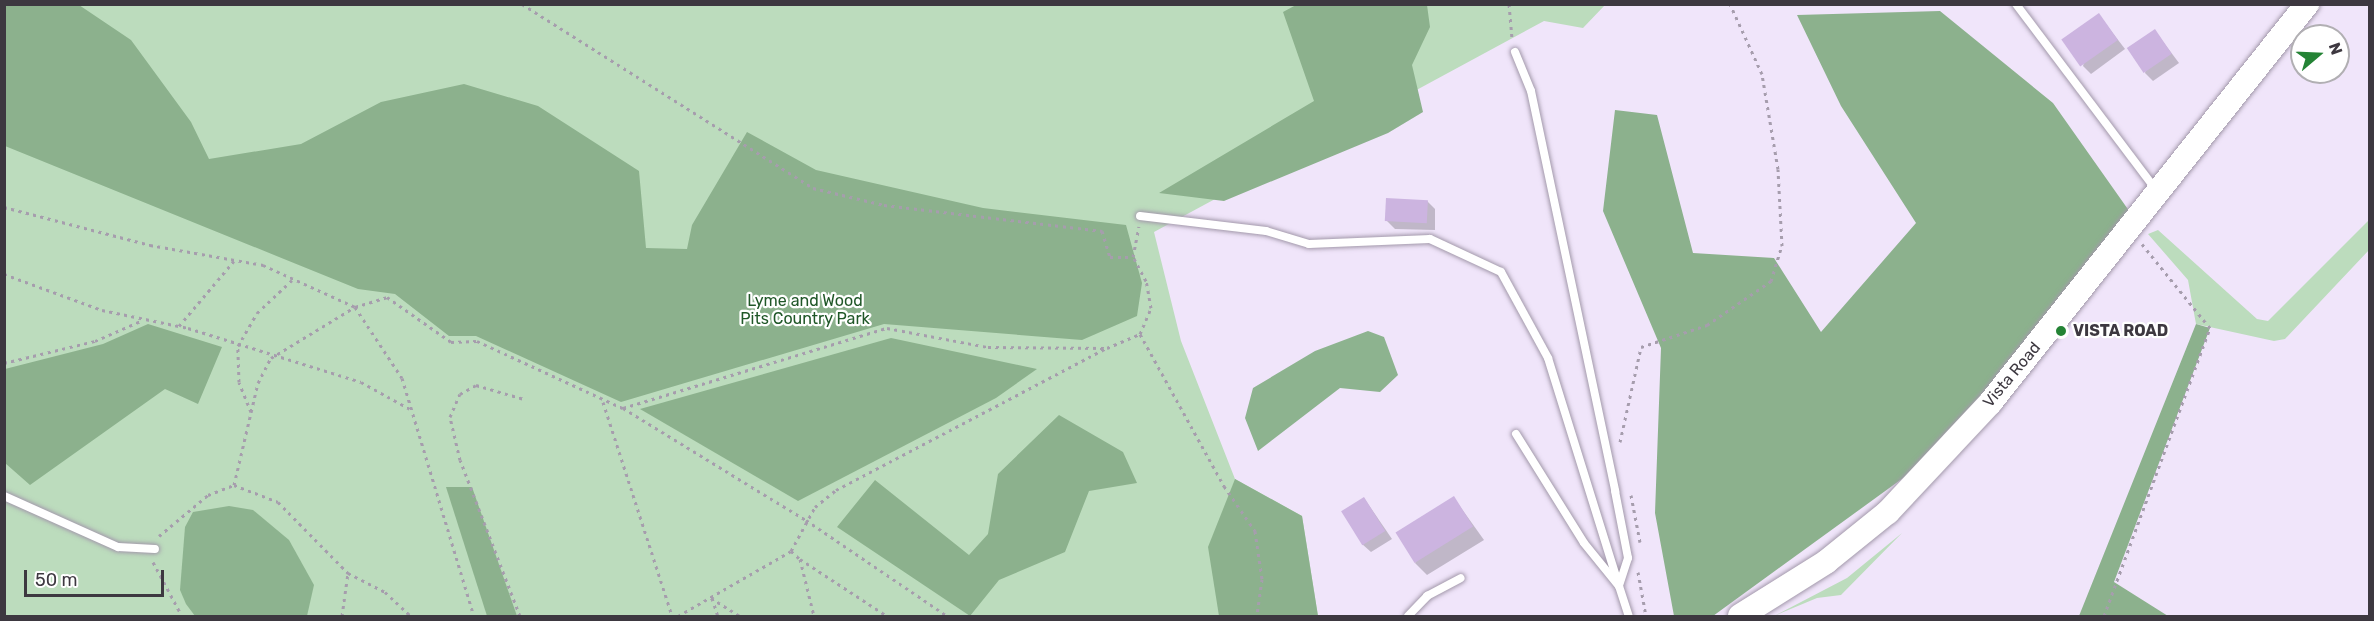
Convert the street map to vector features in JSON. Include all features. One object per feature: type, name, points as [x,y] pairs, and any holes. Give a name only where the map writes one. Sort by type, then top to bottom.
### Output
[{"type":"main road","name":"Vista Road","points":[[1740,616],[1826,562],[1888,512],[1990,404],[2131,230],[2307,4]]},
{"type":"lane","points":[[2016,4],[2159,194]]},
{"type":"lane","points":[[1515,52],[1531,91],[1628,558],[1619,586]]},
{"type":"lane","points":[[1140,216],[1266,231],[1309,244],[1430,239],[1502,272],[1548,358],[1629,616]]},
{"type":"lane","points":[[1516,434],[1584,543],[1619,586]]},
{"type":"lane","points":[[4,496],[118,548],[155,549]]},
{"type":"lane","points":[[1408,616],[1427,596],[1461,578]]},
{"type":"path","points":[[522,4],[813,188],[884,205],[1102,231],[1110,257],[1133,257]]},
{"type":"path","points":[[1509,4],[1515,52]]},
{"type":"path","points":[[1622,454],[1619,442],[1641,346],[1707,325],[1771,281],[1782,246],[1778,169],[1762,74],[1730,4]]},
{"type":"path","points":[[4,207],[43,221],[263,265],[355,308],[402,378],[474,616]]},
{"type":"path","points":[[679,616],[791,551],[806,520],[837,490],[1107,348],[1140,334],[1151,308],[1146,281],[1133,257],[1140,216]]},
{"type":"path","points":[[2104,616],[2210,328],[2131,230]]},
{"type":"path","points":[[179,326],[234,261]]},
{"type":"path","points":[[4,274],[102,310],[179,326],[271,358],[362,382],[412,410]]},
{"type":"path","points":[[252,414],[239,382],[238,346],[257,313],[292,280]]},
{"type":"path","points":[[182,616],[153,568],[157,539],[178,516],[234,485],[252,414],[271,358],[355,308],[387,297],[451,342],[477,341],[603,402],[623,408],[806,520],[947,616]]},
{"type":"path","points":[[4,363],[95,340],[144,319]]},
{"type":"path","points":[[623,408],[887,328],[988,347],[1107,348]]},
{"type":"path","points":[[1140,334],[1224,486],[1255,531],[1262,579],[1257,616]]},
{"type":"path","points":[[520,616],[459,460],[450,417],[460,394],[476,385],[524,399]]},
{"type":"path","points":[[603,402],[672,616]]},
{"type":"path","points":[[234,485],[278,502],[348,573],[411,616]]},
{"type":"path","points":[[1630,488],[1640,545]]},
{"type":"path","points":[[791,551],[887,616]]},
{"type":"path","points":[[800,559],[814,616]]},
{"type":"path","points":[[1639,566],[1638,588],[1647,616]]},
{"type":"path","points":[[342,616],[348,573]]},
{"type":"path","points":[[711,598],[718,616]]},
{"type":"path","points":[[711,598],[740,616]]},
{"type":"path","points":[[402,616],[403,609]]},
{"type":"green space","points":[[4,5],[79,5],[131,40],[191,122],[209,159],[301,144],[381,102],[464,84],[538,106],[639,171],[646,248],[687,249],[692,225],[747,132],[816,170],[983,208],[1126,225],[1142,283],[1137,316],[1082,340],[884,324],[621,402],[476,336],[449,336],[395,294],[358,289],[5,146]]},
{"type":"green space","name":"Lyme and Wood Pits Country Park","points":[[5,5],[1605,5],[1583,28],[1544,21],[1154,232],[1181,341],[1235,479],[1302,516],[1318,616],[5,616]]},
{"type":"green space","points":[[1296,5],[1427,5],[1430,27],[1412,65],[1423,112],[1388,133],[1224,201],[1159,193],[1314,101],[1283,12]]},
{"type":"green space","points":[[1940,11],[2053,103],[2132,215],[1961,436],[1713,616],[1674,616],[1655,513],[1661,348],[1603,211],[1615,110],[1657,115],[1693,253],[1774,258],[1821,332],[1916,223],[1841,106],[1797,15]]},
{"type":"green space","points":[[2369,220],[2369,250],[2285,339],[2274,341],[2196,324],[2188,280],[2148,234],[2158,230],[2257,319],[2268,321]]},
{"type":"green space","points":[[148,324],[222,347],[198,404],[165,389],[30,485],[5,463],[5,369],[103,344]]},
{"type":"green space","points":[[2196,324],[2210,328],[2114,582],[2168,616],[2079,616]]},
{"type":"green space","points":[[891,338],[1037,369],[996,398],[798,501],[640,409]]},
{"type":"green space","points":[[1059,415],[1123,452],[1137,483],[1089,491],[1065,552],[999,580],[970,616],[837,527],[875,480],[969,555],[988,534],[998,474]]},
{"type":"green space","points":[[1235,479],[1302,516],[1318,616],[1219,616],[1208,547]]},
{"type":"green space","points":[[446,487],[472,487],[517,616],[487,616]]},
{"type":"green space","points":[[1902,533],[1841,595],[1817,598],[1774,616],[1847,578]]},
{"type":"shaded area","points":[[1368,331],[1384,337],[1398,375],[1380,392],[1340,388],[1258,451],[1245,418],[1253,388],[1315,351]]},
{"type":"shaded area","points":[[229,506],[253,510],[289,540],[314,585],[307,616],[195,616],[186,604],[180,590],[185,527],[193,512]]},
{"type":"building","points":[[2099,13],[2118,40],[2080,66],[2061,39]]},
{"type":"building","points":[[2155,29],[2172,54],[2144,73],[2127,48]]},
{"type":"building","points":[[1386,198],[1428,200],[1427,223],[1385,221]]},
{"type":"building","points":[[1454,496],[1473,527],[1415,563],[1395,533]]},
{"type":"building","points":[[1364,497],[1385,531],[1362,545],[1341,511]]},
{"type":"place","name":"VISTA ROAD","points":[[2061,331]]}]
